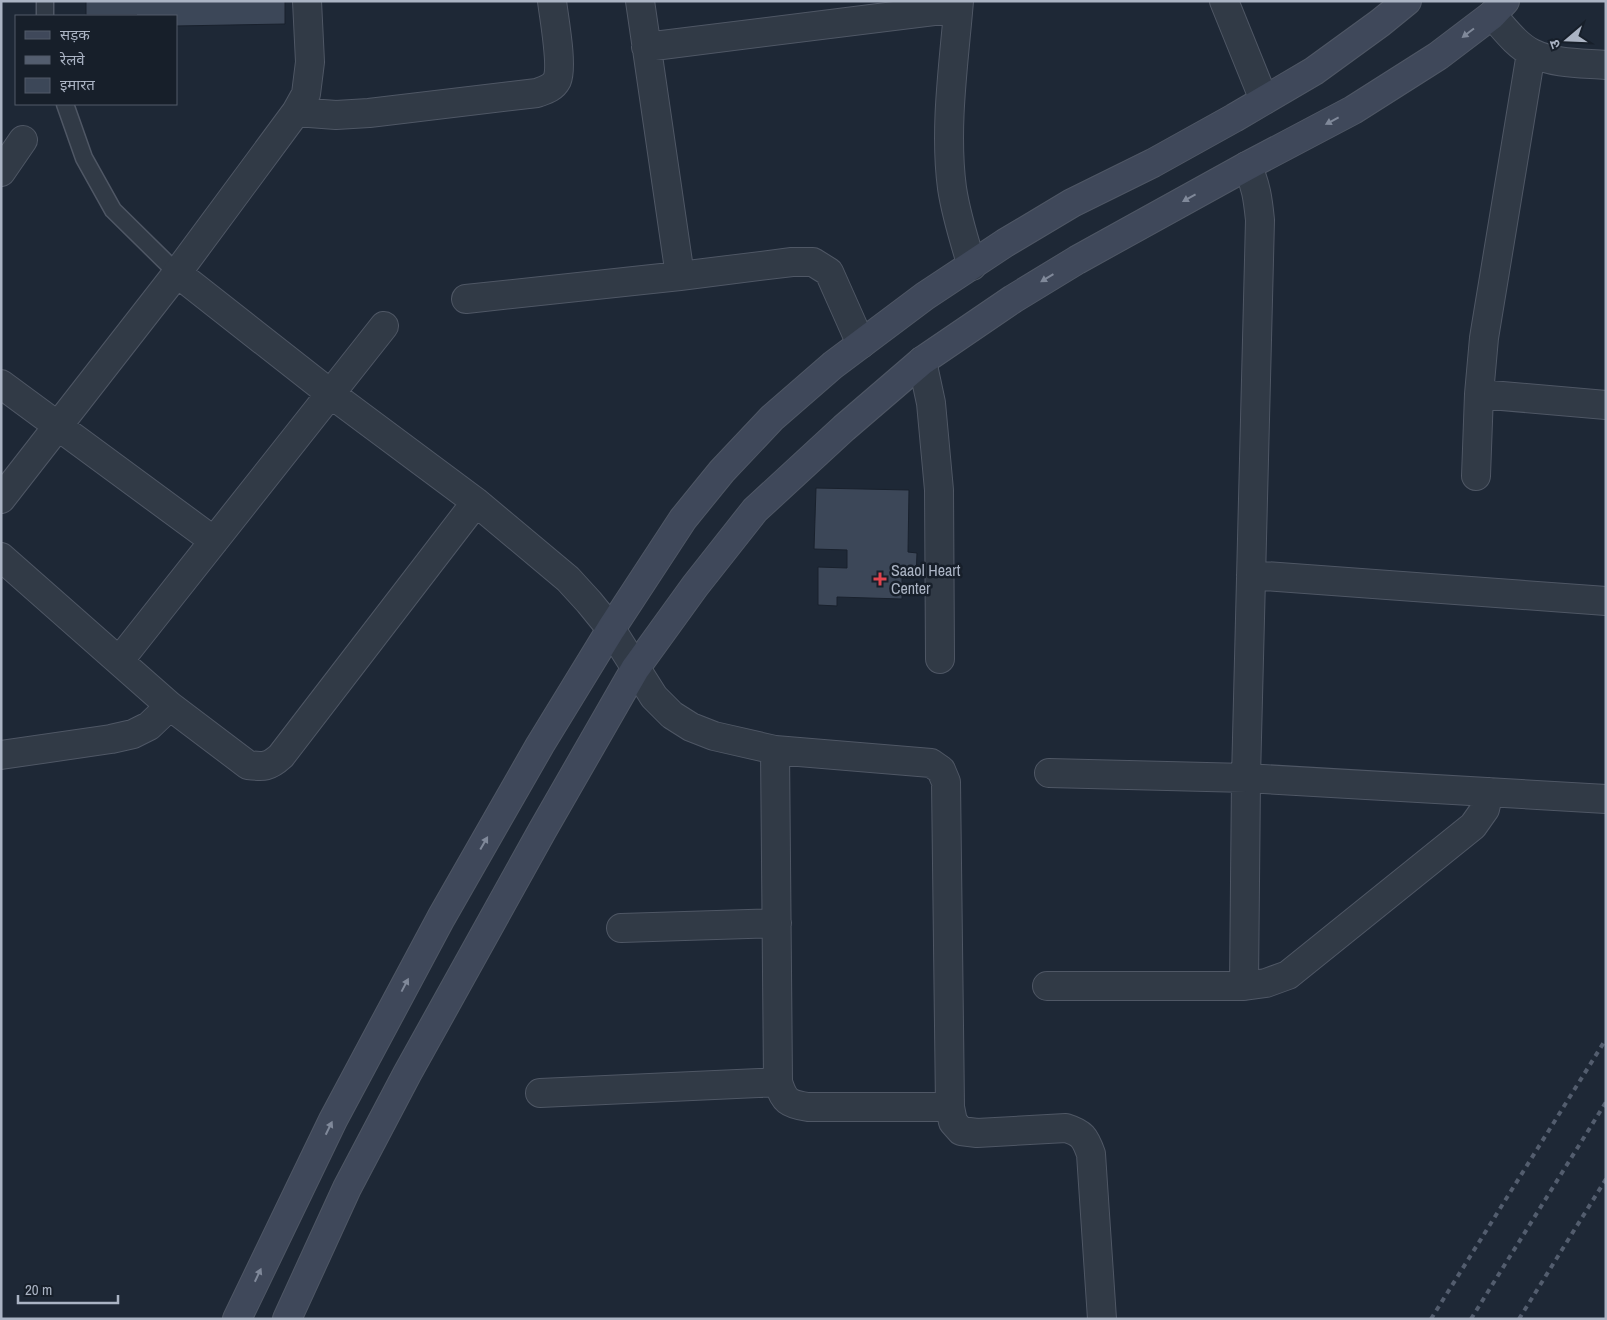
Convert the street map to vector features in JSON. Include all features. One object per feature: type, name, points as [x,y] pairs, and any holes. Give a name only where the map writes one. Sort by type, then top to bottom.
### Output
[{"type":"main road","points":[[237,1319],[328,1129],[436,926],[540,746],[611,629],[683,519],[722,471],[772,418],[861,344],[925,296],[1005,243],[1072,203],[1153,163],[1314,71],[1380,23],[1406,1]]},
{"type":"main road","points":[[287,1319],[347,1188],[406,1074],[635,669],[695,586],[755,510],[844,428],[922,361],[1013,299],[1077,260],[1353,110],[1438,56],[1499,8]]},
{"type":"street","points":[[1,499],[177,273],[296,112],[306,94],[310,62],[307,1]]},
{"type":"street","points":[[296,112],[336,115],[369,113],[538,93],[549,89],[557,80],[559,65],[552,1]]},
{"type":"street","points":[[640,1],[680,276]]},
{"type":"street","points":[[1224,1],[1264,100]]},
{"type":"street","points":[[646,47],[959,4],[949,136],[952,187],[958,220],[972,266]]},
{"type":"street","points":[[1499,8],[1516,41],[1532,53],[1552,60],[1606,65]]},
{"type":"street","points":[[1476,476],[1479,394],[1484,338],[1532,53]]},
{"type":"street","points":[[1,172],[23,140]]},
{"type":"street","points":[[1244,986],[1246,778],[1260,220],[1258,194],[1247,166]]},
{"type":"street","points":[[466,299],[792,262],[813,262],[829,272],[861,344]]},
{"type":"street","points":[[177,273],[331,394],[476,502],[568,579],[611,629],[635,669],[654,696],[672,716],[690,727],[714,736],[775,750],[931,763],[941,770],[946,782],[950,1106],[953,1122],[961,1131],[976,1133],[1066,1128],[1078,1132],[1086,1140],[1091,1154],[1102,1319]]},
{"type":"street","points":[[119,661],[384,326]]},
{"type":"street","points":[[922,361],[931,403],[939,490],[940,659]]},
{"type":"street","points":[[1,384],[214,541]]},
{"type":"street","points":[[1479,394],[1606,405]]},
{"type":"street","points":[[1,557],[170,706],[248,765],[260,766],[272,764],[280,756],[476,502]]},
{"type":"street","points":[[1251,575],[1606,601]]},
{"type":"street","points":[[1,755],[133,734],[149,726],[170,706]]},
{"type":"street","points":[[775,750],[778,1082],[782,1095],[791,1104],[808,1107],[950,1106]]},
{"type":"street","points":[[1048,774],[1246,778],[1606,799]]},
{"type":"street","points":[[1047,986],[1244,986],[1266,984],[1288,975],[1473,826],[1486,809],[1489,792]]},
{"type":"street","points":[[621,928],[777,922]]},
{"type":"street","points":[[540,1093],[778,1082]]},
{"type":"lane","points":[[45,1],[45,15]]},
{"type":"lane","points":[[65,105],[84,158],[113,210],[177,273]]},
{"type":"building","points":[[86,1],[285,1],[285,24],[178,26],[178,15],[86,15]]},
{"type":"building","points":[[816,488],[909,490],[908,552],[917,553],[916,578],[902,578],[902,599],[837,597],[837,606],[818,605],[818,567],[847,568],[847,550],[814,549]]},
{"type":"railway","points":[[1431,1319],[1606,1039]]},
{"type":"railway","points":[[1471,1319],[1606,1102]]},
{"type":"railway","points":[[1519,1319],[1606,1179]]},
{"type":"place","name":"Saaol Heart Center","points":[[880,579]]}]
